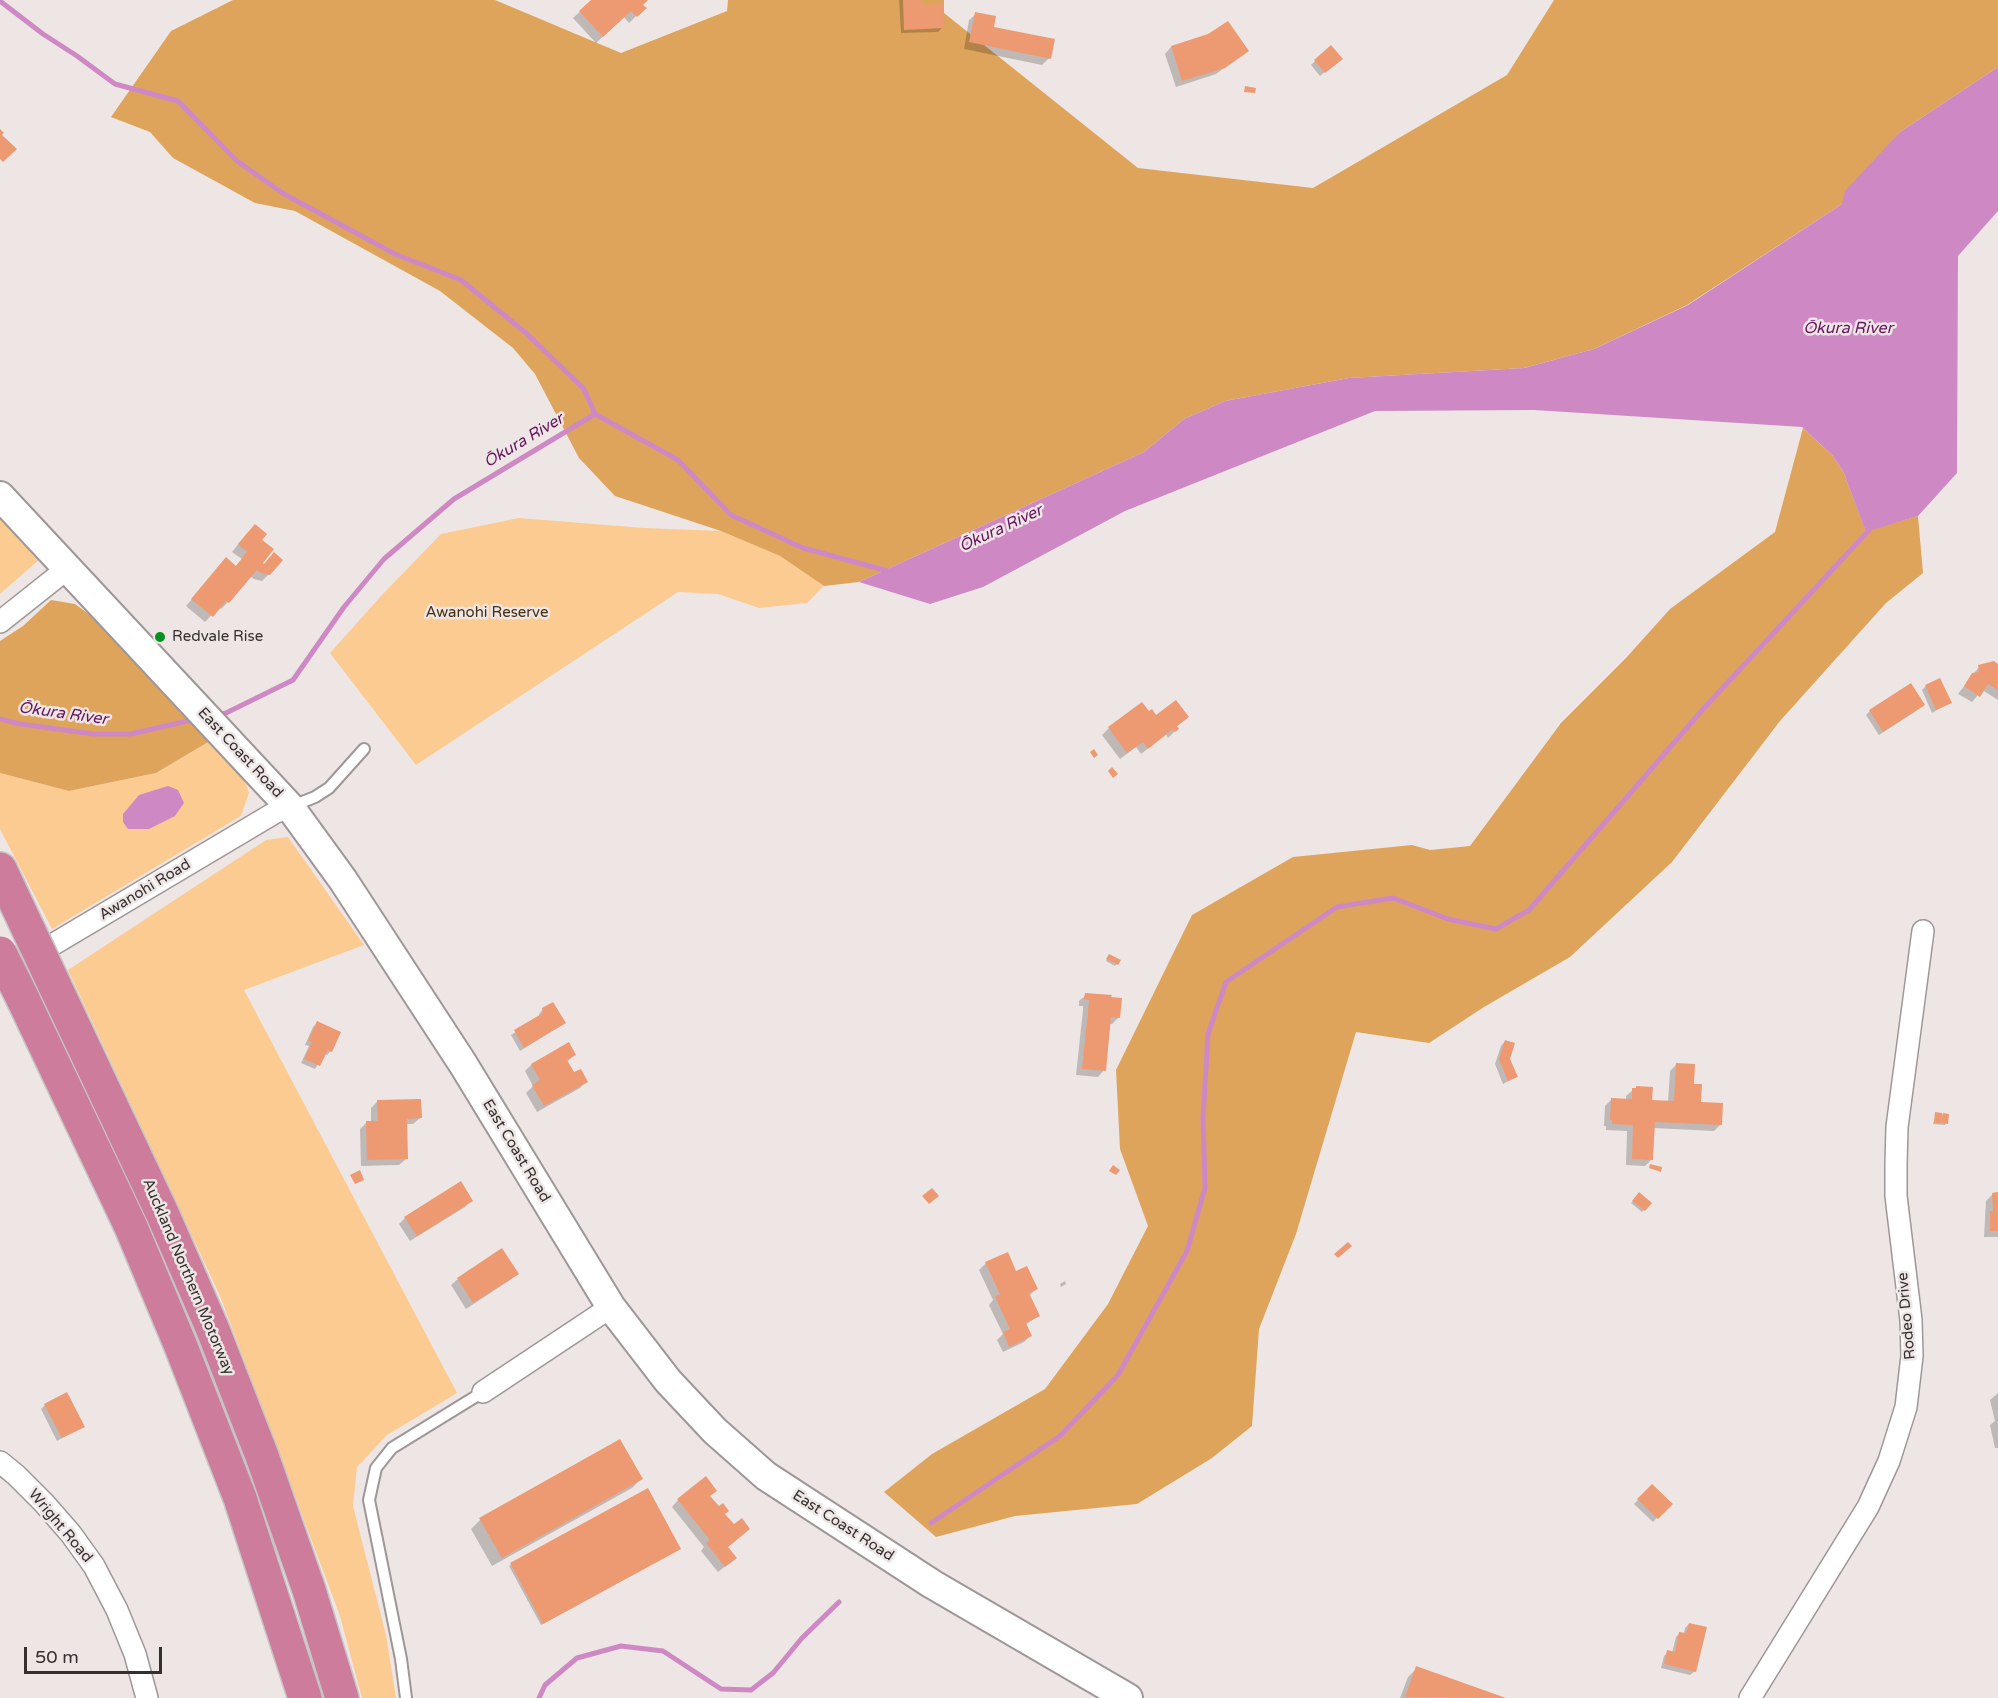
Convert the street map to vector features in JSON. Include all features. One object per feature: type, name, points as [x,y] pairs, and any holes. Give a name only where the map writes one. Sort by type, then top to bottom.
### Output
[{"type":"highway","name":"Auckland Northern Motorway","points":[[0,869],[159,1204],[213,1330],[262,1456],[305,1579],[342,1698]]},
{"type":"highway","points":[[0,953],[126,1216],[180,1344],[240,1498],[305,1698]]},
{"type":"main road","name":"East Coast Road","points":[[0,496],[290,807],[343,880],[450,1044],[611,1307],[668,1381],[716,1431],[766,1476],[932,1584],[1128,1698]]},
{"type":"street","points":[[0,622],[68,568]]},
{"type":"street","name":"Awanohi Road","points":[[0,976],[276,812],[290,807]]},
{"type":"street","name":"Rodeo Drive","points":[[1750,1698],[1868,1507],[1889,1461],[1906,1407],[1912,1356],[1911,1320],[1898,1217],[1897,1127],[1923,931]]},
{"type":"street","points":[[483,1392],[611,1307]]},
{"type":"street","name":"Wright Road","points":[[0,1462],[44,1503],[71,1534],[94,1566],[117,1610],[135,1654],[147,1698]]},
{"type":"lane","points":[[290,807],[315,797],[329,788],[364,749]]},
{"type":"lane","points":[[406,1698],[401,1659],[369,1500],[376,1468],[392,1448],[483,1392]]},
{"type":"green space","points":[[0,515],[41,558],[0,594]]},
{"type":"green space","name":"Awanohi Reserve","points":[[519,518],[644,528],[721,531],[780,556],[824,586],[807,603],[759,608],[718,594],[678,592],[416,765],[330,653],[441,534]]},
{"type":"green space","points":[[210,741],[244,776],[249,793],[241,816],[52,929],[0,829],[0,773],[69,791],[156,773]]},
{"type":"green space","points":[[288,837],[364,945],[244,990],[457,1393],[387,1435],[357,1467],[353,1506],[386,1635],[396,1698],[362,1698],[340,1616],[220,1296],[68,970],[266,840]]},
{"type":"shaded area","points":[[233,0],[495,0],[621,53],[727,11],[728,0],[944,0],[944,13],[1138,168],[1313,188],[1507,75],[1554,0],[1998,0],[1998,67],[1900,132],[1842,204],[1687,305],[1594,349],[1524,368],[1349,378],[1225,401],[1184,419],[1144,452],[859,582],[824,586],[780,556],[721,531],[615,496],[579,458],[535,374],[513,348],[440,291],[295,211],[255,203],[173,158],[150,132],[111,117],[171,31]]},
{"type":"shaded area","points":[[1803,428],[1832,455],[1843,471],[1866,531],[1918,516],[1923,573],[1886,603],[1780,721],[1672,862],[1570,957],[1484,1007],[1429,1043],[1356,1032],[1296,1234],[1259,1329],[1252,1426],[1212,1458],[1137,1504],[1015,1516],[936,1537],[884,1492],[932,1454],[1045,1389],[1108,1304],[1148,1226],[1120,1149],[1116,1070],[1192,915],[1293,857],[1412,845],[1430,850],[1470,846],[1561,723],[1626,658],[1670,609],[1775,532]]},
{"type":"shaded area","points":[[51,600],[75,604],[112,631],[210,741],[156,773],[69,791],[0,773],[0,641],[23,626]]},
{"type":"water","name":"Ōkura River","points":[[1998,67],[1998,211],[1958,256],[1957,473],[1918,516],[1866,532],[1843,471],[1832,455],[1802,427],[1534,410],[1375,411],[1125,511],[983,587],[930,604],[859,582],[1144,452],[1184,419],[1225,401],[1349,378],[1524,368],[1594,349],[1688,305],[1842,204],[1845,191],[1900,132]]},
{"type":"water","points":[[168,786],[178,790],[184,803],[175,816],[149,829],[128,829],[123,822],[123,814],[139,795]]},
{"type":"building","points":[[591,0],[648,0],[643,5],[647,8],[637,17],[631,11],[603,37],[579,11]]},
{"type":"building","points":[[903,0],[922,0],[922,5],[943,4],[944,28],[904,30]]},
{"type":"building","points":[[975,12],[996,16],[994,27],[1055,39],[1051,59],[969,42]]},
{"type":"building","points":[[1228,21],[1249,51],[1225,68],[1182,81],[1171,46],[1208,34]]},
{"type":"building","points":[[1331,45],[1343,59],[1325,73],[1314,60]]},
{"type":"building","points":[[1245,86],[1256,88],[1255,93],[1244,92]]},
{"type":"building","points":[[0,129],[4,133],[2,135],[17,149],[3,162],[0,159]]},
{"type":"building","points":[[255,524],[267,534],[262,540],[274,549],[263,563],[274,552],[283,560],[270,575],[257,570],[229,603],[226,601],[213,617],[191,599],[226,557],[236,566],[247,552],[238,544]]},
{"type":"building","points":[[1994,661],[1998,664],[1998,690],[1988,684],[1980,697],[1964,686],[1972,673],[1979,672],[1978,665]]},
{"type":"building","points":[[1940,678],[1952,703],[1936,710],[1925,685]]},
{"type":"building","points":[[1911,683],[1925,705],[1883,732],[1869,710]]},
{"type":"building","points":[[1176,700],[1189,717],[1177,726],[1179,729],[1175,732],[1173,729],[1148,749],[1143,742],[1127,753],[1108,727],[1142,702],[1149,711],[1152,709],[1156,715]]},
{"type":"building","points":[[1094,749],[1098,755],[1094,758],[1090,752]]},
{"type":"building","points":[[1112,767],[1118,774],[1113,778],[1108,771]]},
{"type":"building","points":[[1109,954],[1121,960],[1118,965],[1106,959]]},
{"type":"building","points":[[1085,993],[1122,998],[1120,1018],[1111,1017],[1106,1071],[1082,1069],[1089,1002],[1084,999]]},
{"type":"building","points":[[553,1002],[566,1023],[524,1048],[514,1030],[543,1013],[542,1008]]},
{"type":"building","points":[[317,1021],[341,1032],[332,1052],[328,1050],[320,1066],[304,1059],[312,1042],[308,1041]]},
{"type":"building","points":[[1505,1040],[1515,1043],[1510,1059],[1518,1077],[1508,1081],[1499,1059]]},
{"type":"building","points":[[569,1042],[576,1055],[567,1060],[574,1072],[581,1069],[588,1082],[544,1106],[532,1085],[540,1080],[531,1064]]},
{"type":"building","points":[[1676,1063],[1695,1064],[1694,1084],[1702,1084],[1701,1102],[1723,1103],[1722,1125],[1655,1122],[1653,1160],[1632,1159],[1633,1125],[1612,1124],[1610,1120],[1611,1098],[1632,1099],[1632,1088],[1636,1086],[1653,1087],[1652,1100],[1674,1101]]},
{"type":"building","points":[[421,1099],[422,1118],[407,1119],[408,1159],[367,1160],[366,1121],[378,1121],[377,1100]]},
{"type":"building","points":[[1935,1112],[1942,1113],[1941,1123],[1934,1123]]},
{"type":"building","points":[[1943,1113],[1949,1114],[1948,1124],[1941,1123]]},
{"type":"building","points":[[1650,1164],[1662,1167],[1661,1172],[1649,1168]]},
{"type":"building","points":[[1113,1165],[1120,1170],[1116,1175],[1109,1171]]},
{"type":"building","points":[[360,1170],[364,1180],[355,1184],[350,1175]]},
{"type":"building","points":[[461,1181],[473,1201],[417,1236],[404,1217]]},
{"type":"building","points":[[932,1188],[939,1196],[929,1204],[922,1196]]},
{"type":"building","points":[[1639,1192],[1652,1203],[1645,1211],[1632,1201]]},
{"type":"building","points":[[1998,1192],[1998,1231],[1990,1231],[1990,1211],[1993,1211],[1992,1193]]},
{"type":"building","points":[[1348,1242],[1352,1246],[1338,1258],[1334,1254]]},
{"type":"building","points":[[502,1248],[519,1274],[473,1303],[457,1278]]},
{"type":"building","points":[[1008,1252],[1016,1271],[1027,1266],[1038,1289],[1029,1293],[1040,1316],[1026,1323],[1032,1336],[1009,1347],[1003,1332],[1010,1329],[995,1297],[1000,1294],[985,1262]]},
{"type":"building","points":[[67,1392],[85,1427],[62,1438],[44,1404]]},
{"type":"building","points":[[620,1439],[643,1479],[502,1558],[479,1518]]},
{"type":"building","points":[[706,1476],[717,1491],[710,1496],[719,1506],[723,1503],[729,1511],[725,1514],[734,1524],[742,1518],[750,1529],[728,1547],[737,1558],[725,1567],[706,1543],[710,1540],[677,1499]]},
{"type":"building","points":[[1652,1484],[1673,1504],[1658,1519],[1637,1499]]},
{"type":"building","points":[[648,1488],[681,1549],[543,1624],[510,1563]]},
{"type":"building","points":[[1689,1623],[1707,1627],[1696,1672],[1664,1664],[1667,1650],[1675,1652],[1679,1632],[1686,1633]]},
{"type":"building","points":[[1416,1666],[1506,1698],[1405,1697]]},
{"type":"waterway","points":[[0,1],[115,84],[178,101],[237,161],[284,194],[395,254],[461,280],[526,333],[584,389],[595,414]]},
{"type":"waterway","name":"Ōkura River","points":[[217,715],[226,713],[293,680],[344,607],[384,559],[454,499],[595,414],[678,460],[731,515],[803,548],[888,571]]},
{"type":"waterway","points":[[931,1523],[1060,1436],[1118,1375],[1187,1251],[1205,1188],[1203,1118],[1208,1034],[1226,982],[1337,907],[1393,898],[1448,919],[1496,929],[1529,910],[1705,707],[1872,527]]},
{"type":"waterway","name":"Ōkura River","points":[[0,719],[93,734],[131,734],[196,719]]},
{"type":"waterway","points":[[539,1698],[545,1685],[577,1658],[621,1646],[663,1651],[721,1689],[751,1690],[773,1673],[802,1638],[839,1602]]},
{"type":"place","name":"Redvale Rise","points":[[160,637]]}]
